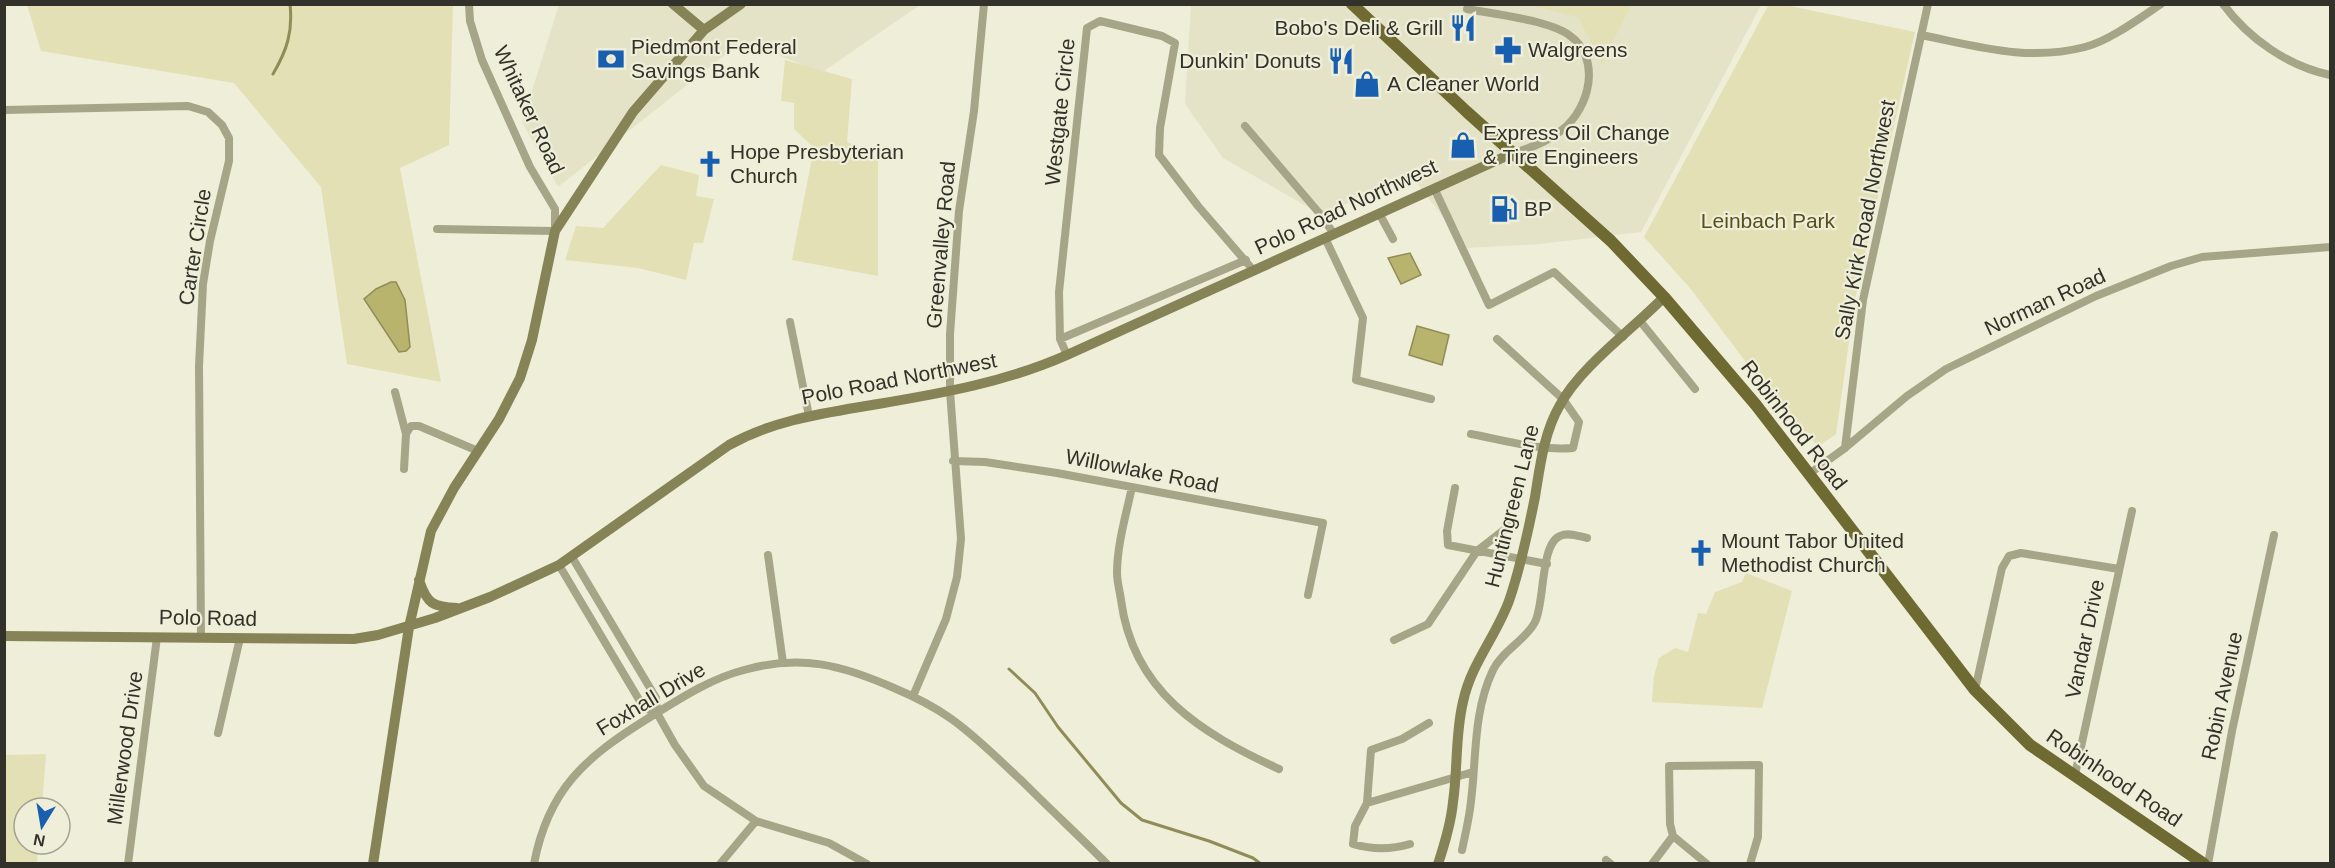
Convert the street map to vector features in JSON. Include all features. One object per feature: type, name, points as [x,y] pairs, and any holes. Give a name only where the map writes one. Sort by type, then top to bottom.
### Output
[{"type":"main road","name":"Robinhood Road","points":[[1352,4],[1611,241],[1664,297],[1756,405],[1975,690],[2030,745],[2206,864]]},
{"type":"street","name":"Whitaker Road","points":[[469,4],[470,21],[482,60],[530,167],[555,210],[555,231]]},
{"type":"street","points":[[673,4],[704,30]]},
{"type":"street","points":[[373,864],[409,627],[431,531],[454,488],[500,419],[520,378],[532,340],[555,231],[633,112],[704,30],[741,4]]},
{"type":"street","name":"Greenvalley Road","points":[[913,696],[946,619],[957,577],[961,539],[953,461],[950,334],[959,211],[974,111],[984,4]]},
{"type":"street","name":"Sally Kirk Road Northwest","points":[[1845,448],[1863,300],[1928,4]]},
{"type":"street","points":[[1921,35],[2036,55],[2086,47],[2130,25],[2161,4]]},
{"type":"street","points":[[2223,4],[2235,20],[2261,43],[2290,61],[2331,75]]},
{"type":"street","points":[[1467,9],[1558,28],[1575,40],[1587,59],[1589,82],[1576,117],[1547,141],[1536,147],[1513,153]]},
{"type":"street","name":"Westgate Circle","points":[[1060,339],[1059,292],[1087,28],[1100,21],[1162,36],[1175,43],[1160,128],[1159,155],[1198,206],[1254,271]]},
{"type":"street","name":"Carter Circle","points":[[4,110],[188,106],[208,112],[222,125],[229,138],[229,161],[210,241],[203,284],[199,366],[201,638]]},
{"type":"street","points":[[1245,126],[1320,214],[1363,318],[1356,380],[1431,399]]},
{"type":"street","name":"Polo Road Northwest","points":[[409,627],[460,609],[559,565],[729,445],[775,424],[1008,378],[1067,355],[1513,153]]},
{"type":"street","points":[[1434,188],[1489,305],[1554,272],[1623,337]]},
{"type":"street","points":[[1379,213],[1393,239]]},
{"type":"street","points":[[437,228],[555,231]]},
{"type":"street","name":"Norman Road","points":[[1809,474],[1845,448],[1907,396],[1946,369],[2096,296],[2171,266],[2202,257],[2331,247]]},
{"type":"street","points":[[1067,355],[1060,339],[1246,260]]},
{"type":"street","name":"Huntingreen Lane","points":[[1438,864],[1446,840],[1455,777],[1455,750],[1463,699],[1476,663],[1508,604],[1523,559],[1544,447],[1563,399],[1583,373],[1664,297]]},
{"type":"street","points":[[1640,321],[1695,388]]},
{"type":"street","points":[[790,322],[809,416]]},
{"type":"street","points":[[1471,434],[1544,447],[1573,448],[1579,428],[1579,422],[1563,399],[1497,339]]},
{"type":"street","points":[[395,392],[406,434]]},
{"type":"street","points":[[404,469],[406,434],[408,428],[415,425],[478,451]]},
{"type":"street","name":"Willowlake Road","points":[[953,461],[985,462],[1323,523],[1308,596]]},
{"type":"street","points":[[1132,487],[1117,573],[1124,626],[1137,657],[1157,688],[1177,708],[1231,747],[1279,769]]},
{"type":"street","points":[[1455,488],[1447,531],[1448,545],[1547,564]]},
{"type":"street","name":"Vandar Drive","points":[[2075,775],[2132,511]]},
{"type":"street","points":[[1394,640],[1428,624],[1477,551],[1513,523]]},
{"type":"street","points":[[1462,850],[1470,809],[1476,731],[1486,686],[1494,667],[1536,620],[1551,545],[1555,539],[1570,534],[1587,538]]},
{"type":"street","name":"Robin Avenue","points":[[2206,864],[2274,536]]},
{"type":"street","points":[[1975,690],[2002,568],[2009,556],[2021,553],[2119,569]]},
{"type":"street","points":[[768,555],[783,663]]},
{"type":"street","points":[[572,557],[656,698],[657,713],[675,745],[704,786],[756,821],[829,843],[867,864]]},
{"type":"street","points":[[559,565],[644,708],[657,713]]},
{"type":"street","points":[[419,578],[426,598],[432,603],[441,607],[460,609]]},
{"type":"street","name":"Polo Road","points":[[4,636],[354,639],[409,627]]},
{"type":"street","name":"Millerwood Drive","points":[[128,864],[158,637]]},
{"type":"street","points":[[218,733],[240,638]]},
{"type":"street","name":"Foxhall Drive","points":[[534,864],[538,840],[557,797],[582,765],[609,743],[710,682],[745,669],[783,663],[818,663],[857,672],[913,696],[950,718],[988,749],[1106,863]]},
{"type":"street","points":[[1410,844],[1394,849],[1371,849],[1353,844],[1355,826],[1367,802],[1371,750],[1402,739],[1430,723]]},
{"type":"street","points":[[1707,864],[1673,836],[1670,824],[1669,766],[1759,765],[1758,837],[1750,864]]},
{"type":"street","points":[[1367,802],[1473,772]]},
{"type":"street","points":[[720,864],[756,821]]},
{"type":"street","points":[[1652,864],[1673,836]]},
{"type":"shaded area","points":[[559,5],[920,5],[821,73],[744,40],[558,187],[522,122]]},
{"type":"shaded area","points":[[1191,5],[1761,5],[1641,232],[1540,244],[1467,248],[1413,178],[1320,214],[1223,158],[1185,104]]},
{"type":"shaded area","points":[[1410,253],[1421,275],[1401,284],[1388,258]]},
{"type":"shaded area","points":[[396,282],[405,300],[410,347],[406,351],[399,352],[364,299],[376,289]]},
{"type":"shaded area","points":[[1417,326],[1449,335],[1442,365],[1409,355]]},
{"type":"green space","name":"Leinbach Park","points":[[1769,4],[1785,5],[1915,32],[1855,299],[1836,434],[1819,446],[1795,427],[1690,288],[1644,237]]},
{"type":"green space","points":[[27,5],[453,5],[449,145],[400,168],[441,382],[347,364],[321,187],[234,83],[41,51]]},
{"type":"green space","points":[[1528,5],[1631,5],[1602,64],[1578,17]]},
{"type":"green space","points":[[785,60],[852,79],[847,142],[878,158],[878,276],[792,260],[814,148],[794,129],[794,103],[781,101]]},
{"type":"green space","points":[[661,165],[699,175],[696,196],[714,199],[703,243],[694,243],[686,280],[638,268],[565,260],[576,226],[603,228]]},
{"type":"green space","points":[[1746,573],[1792,591],[1762,708],[1652,702],[1654,676],[1659,658],[1675,648],[1688,652],[1698,613],[1706,614],[1715,592],[1742,582]]},
{"type":"green space","points":[[46,754],[43,796],[12,796],[12,856],[37,856],[37,863],[5,863],[5,755]]},
{"type":"waterway","points":[[273,74],[288,40],[291,23],[290,4]]},
{"type":"waterway","points":[[1009,669],[1035,693],[1058,727],[1121,803],[1142,820],[1209,841],[1253,858],[1261,864]]},
{"type":"place","name":"Bobo's Deli & Grill","points":[[1463,28]]},
{"type":"place","name":"Walgreens","points":[[1508,50]]},
{"type":"place","name":"Piedmont Federal Savings Bank","points":[[611,59]]},
{"type":"place","name":"Dunkin' Donuts","points":[[1341,61]]},
{"type":"place","name":"A Cleaner World","points":[[1367,84]]},
{"type":"place","name":"Express Oil Change & Tire Engineers","points":[[1463,145]]},
{"type":"place","name":"Hope Presbyterian Church","points":[[710,164]]},
{"type":"place","name":"BP","points":[[1504,209]]},
{"type":"place","name":"Mount Tabor United Methodist Church","points":[[1701,553]]}]
